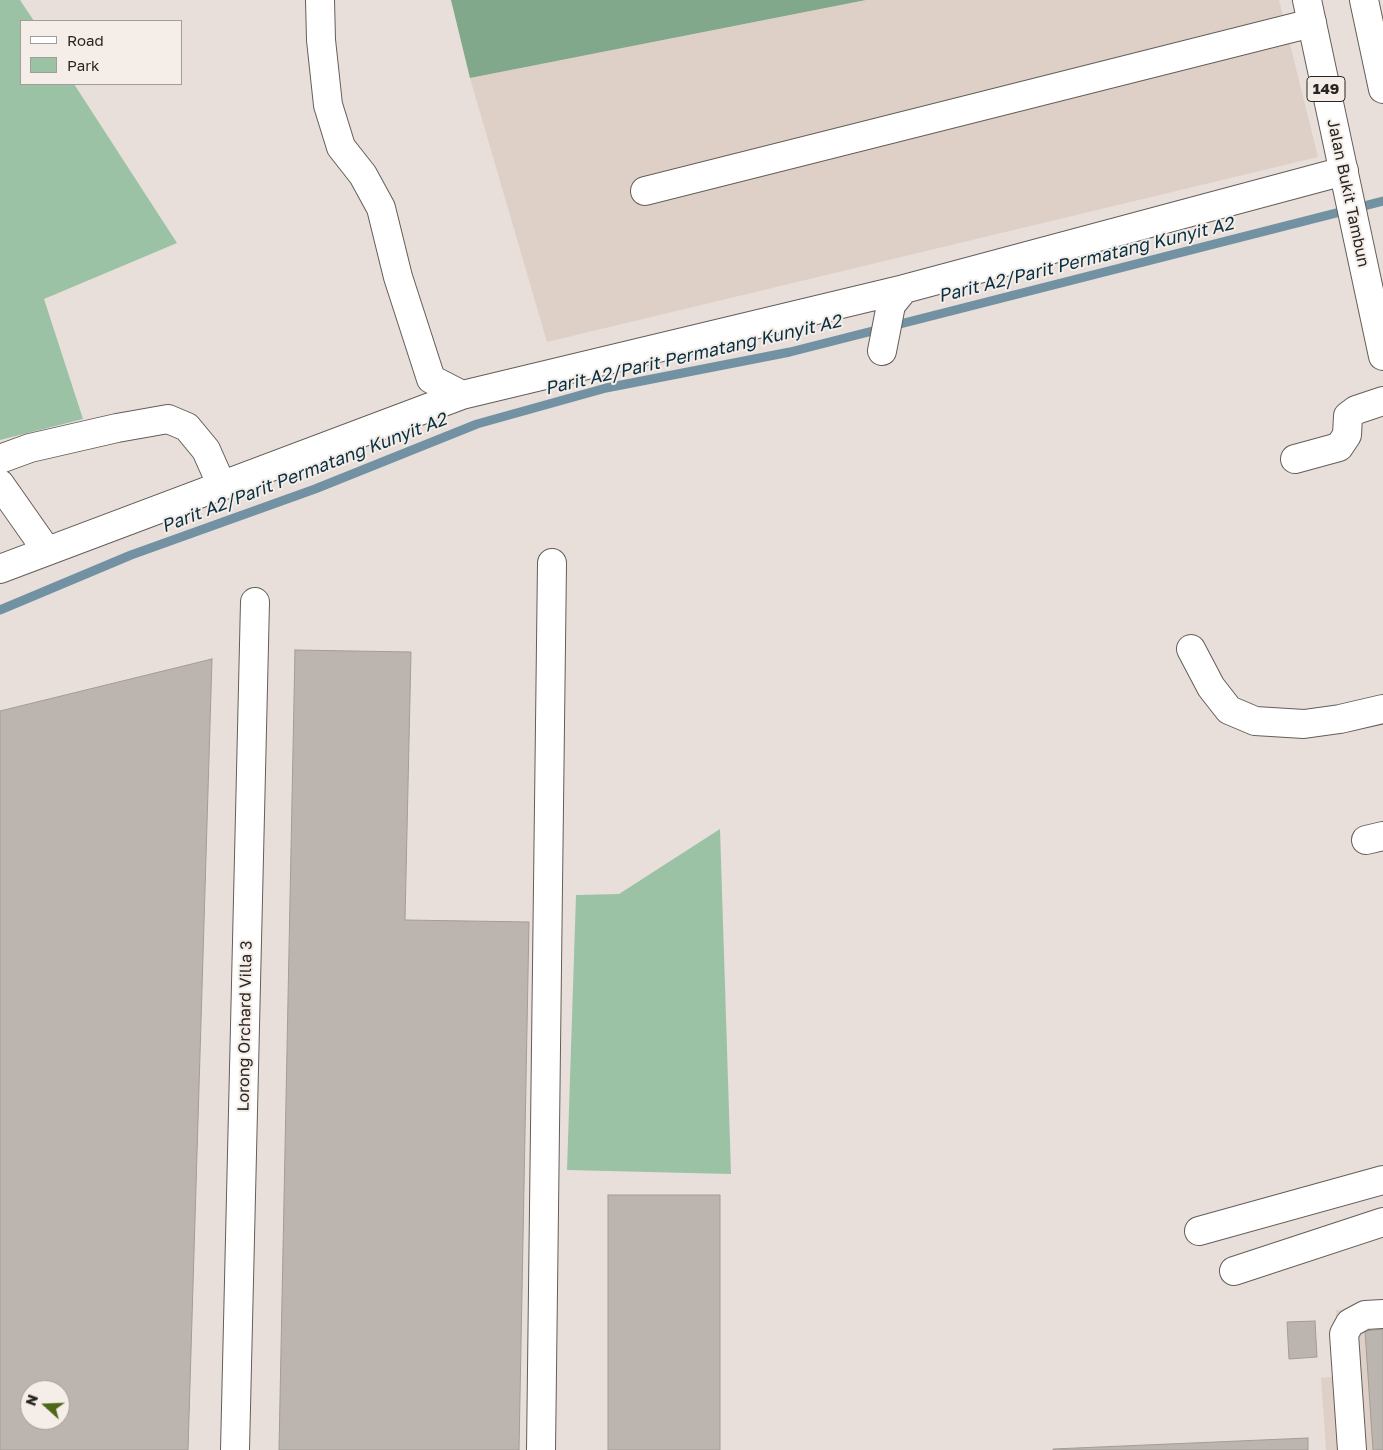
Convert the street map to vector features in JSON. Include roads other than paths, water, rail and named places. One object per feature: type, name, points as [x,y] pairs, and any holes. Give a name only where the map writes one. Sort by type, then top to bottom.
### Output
[{"type":"street","points":[[320,0],[321,40],[328,105],[341,147],[363,175],[381,208],[398,277],[431,379],[462,395]]},
{"type":"street","points":[[1364,0],[1383,89]]},
{"type":"street","points":[[645,192],[1310,11]]},
{"type":"street","name":"Jalan Bukit Tambun","points":[[1310,11],[1383,356]]},
{"type":"street","points":[[0,569],[462,395],[897,296],[1344,174]]},
{"type":"street","points":[[882,351],[897,296]]},
{"type":"street","points":[[1295,459],[1340,447],[1347,434],[1348,416],[1356,410],[1383,401]]},
{"type":"street","points":[[0,458],[30,448],[117,428],[168,419],[187,427],[206,450],[222,486]]},
{"type":"street","points":[[0,484],[47,551]]},
{"type":"street","points":[[541,1450],[552,564]]},
{"type":"street","name":"Lorong Orchard Villa 3","points":[[235,1450],[256,602]]},
{"type":"street","points":[[1191,649],[1211,686],[1229,710],[1255,721],[1304,724],[1340,719],[1383,708]]},
{"type":"street","points":[[1199,1231],[1383,1180]]},
{"type":"street","points":[[1234,1271],[1383,1222]]},
{"type":"street","points":[[1352,1450],[1344,1334],[1350,1323],[1365,1315],[1383,1314]]},
{"type":"waterway","name":"Parit A2/Parit Permatang Kunyit A2","points":[[0,610],[131,555],[315,489],[477,424],[606,388],[790,352],[1383,201]]}]
